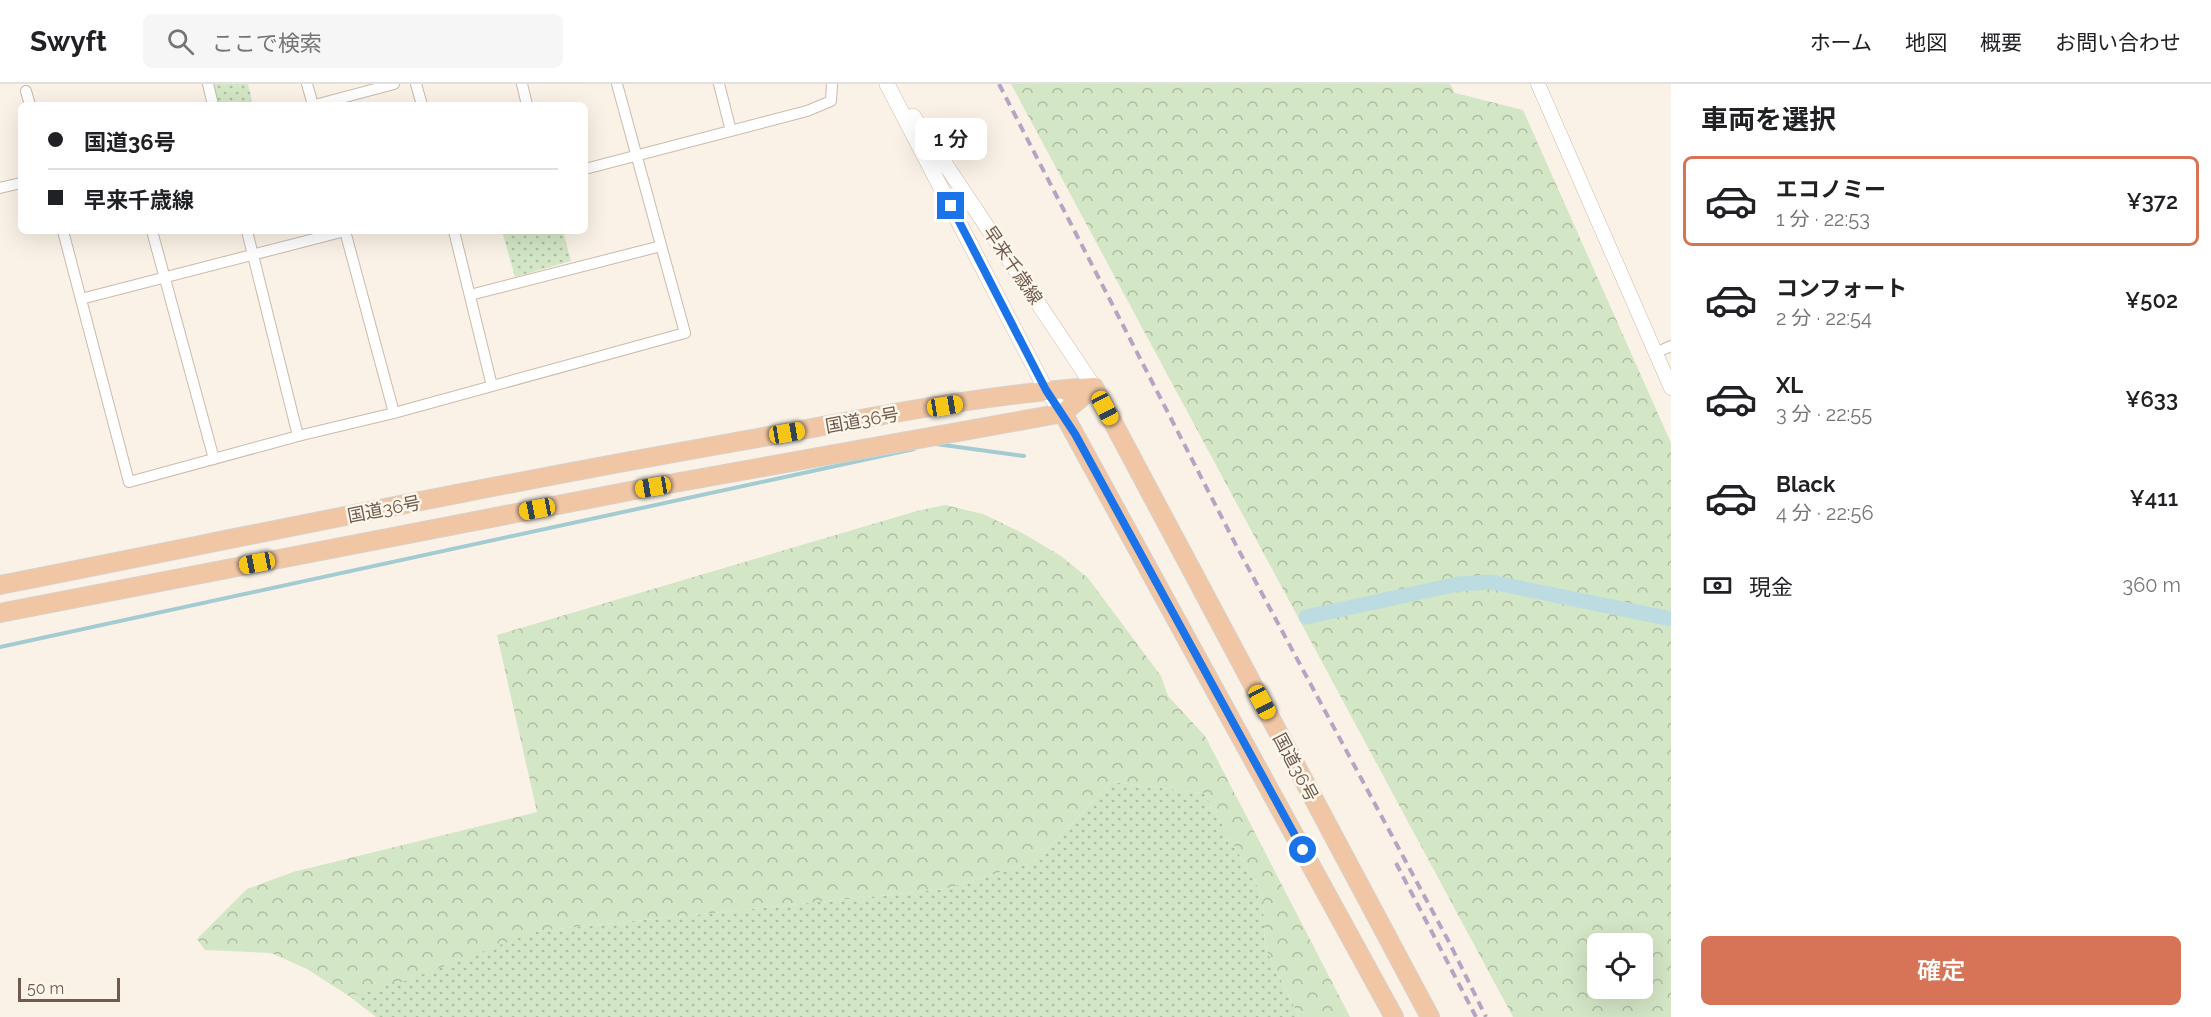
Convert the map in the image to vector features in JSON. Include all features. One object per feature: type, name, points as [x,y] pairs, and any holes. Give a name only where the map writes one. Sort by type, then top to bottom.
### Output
[{"type":"highway","name":"国道36号","points":[[0,585],[625,462],[868,418],[1046,390],[1094,387],[1430,1017]]},
{"type":"highway","points":[[1063,414],[1094,387]]},
{"type":"highway","name":"国道36号","points":[[0,613],[630,491],[1063,414],[1394,1017]]},
{"type":"main road","name":"早来千歳線","points":[[889,84],[1094,387]]},
{"type":"main road","name":"早来千歳線","points":[[889,84],[1046,390],[1063,414]]},
{"type":"street","points":[[208,84],[212,102]]},
{"type":"street","points":[[307,84],[313,102]]},
{"type":"street","points":[[325,102],[394,84]]},
{"type":"street","points":[[416,84],[421,102]]},
{"type":"street","points":[[522,84],[526,102]]},
{"type":"street","points":[[64,234],[129,482],[298,436],[394,413],[685,333],[617,84]]},
{"type":"street","points":[[719,84],[731,131]]},
{"type":"street","points":[[588,168],[807,111],[831,101],[832,84]]},
{"type":"street","points":[[1538,84],[1671,388]]},
{"type":"street","points":[[26,91],[29,102]]},
{"type":"street","points":[[0,188],[18,184]]},
{"type":"street","points":[[153,234],[214,459]]},
{"type":"street","points":[[248,234],[298,436]]},
{"type":"street","points":[[81,299],[334,234]]},
{"type":"street","points":[[346,234],[394,413]]},
{"type":"street","points":[[455,234],[492,386]]},
{"type":"street","points":[[470,296],[661,246]]},
{"type":"street","points":[[1655,353],[1671,346]]},
{"type":"green space","points":[[212,84],[248,84],[252,102],[216,102]]},
{"type":"green space","points":[[1011,84],[1450,84],[1455,93],[1523,110],[1671,443],[1671,1017],[1513,1017]]},
{"type":"green space","points":[[503,234],[564,234],[571,261],[515,277]]},
{"type":"green space","points":[[945,505],[983,514],[1022,533],[1061,556],[1088,578],[1161,676],[1168,696],[1205,736],[1350,1017],[1299,1017],[1265,947],[1263,896],[1204,793],[1111,782],[1037,861],[945,889],[537,931],[405,981],[349,996],[307,969],[271,953],[205,950],[197,939],[247,889],[293,872],[537,812],[497,635],[917,511]]},
{"type":"green space","points":[[1111,782],[1204,793],[1263,896],[1265,947],[1299,1017],[376,1017],[349,996],[537,931],[945,889],[1037,861]]},
{"type":"waterway","points":[[936,444],[1024,456]]},
{"type":"waterway","points":[[0,647],[914,449]]},
{"type":"waterway","points":[[1306,617],[1458,584],[1491,582],[1671,619]]},
{"type":"railway","points":[[999,84],[1237,547],[1449,942],[1486,1017]]},
{"type":"railway","points":[[1396,863],[1476,1017]]},
{"type":"route","points":[[951,206],[1046,390],[1075,434],[1303,850]]}]
